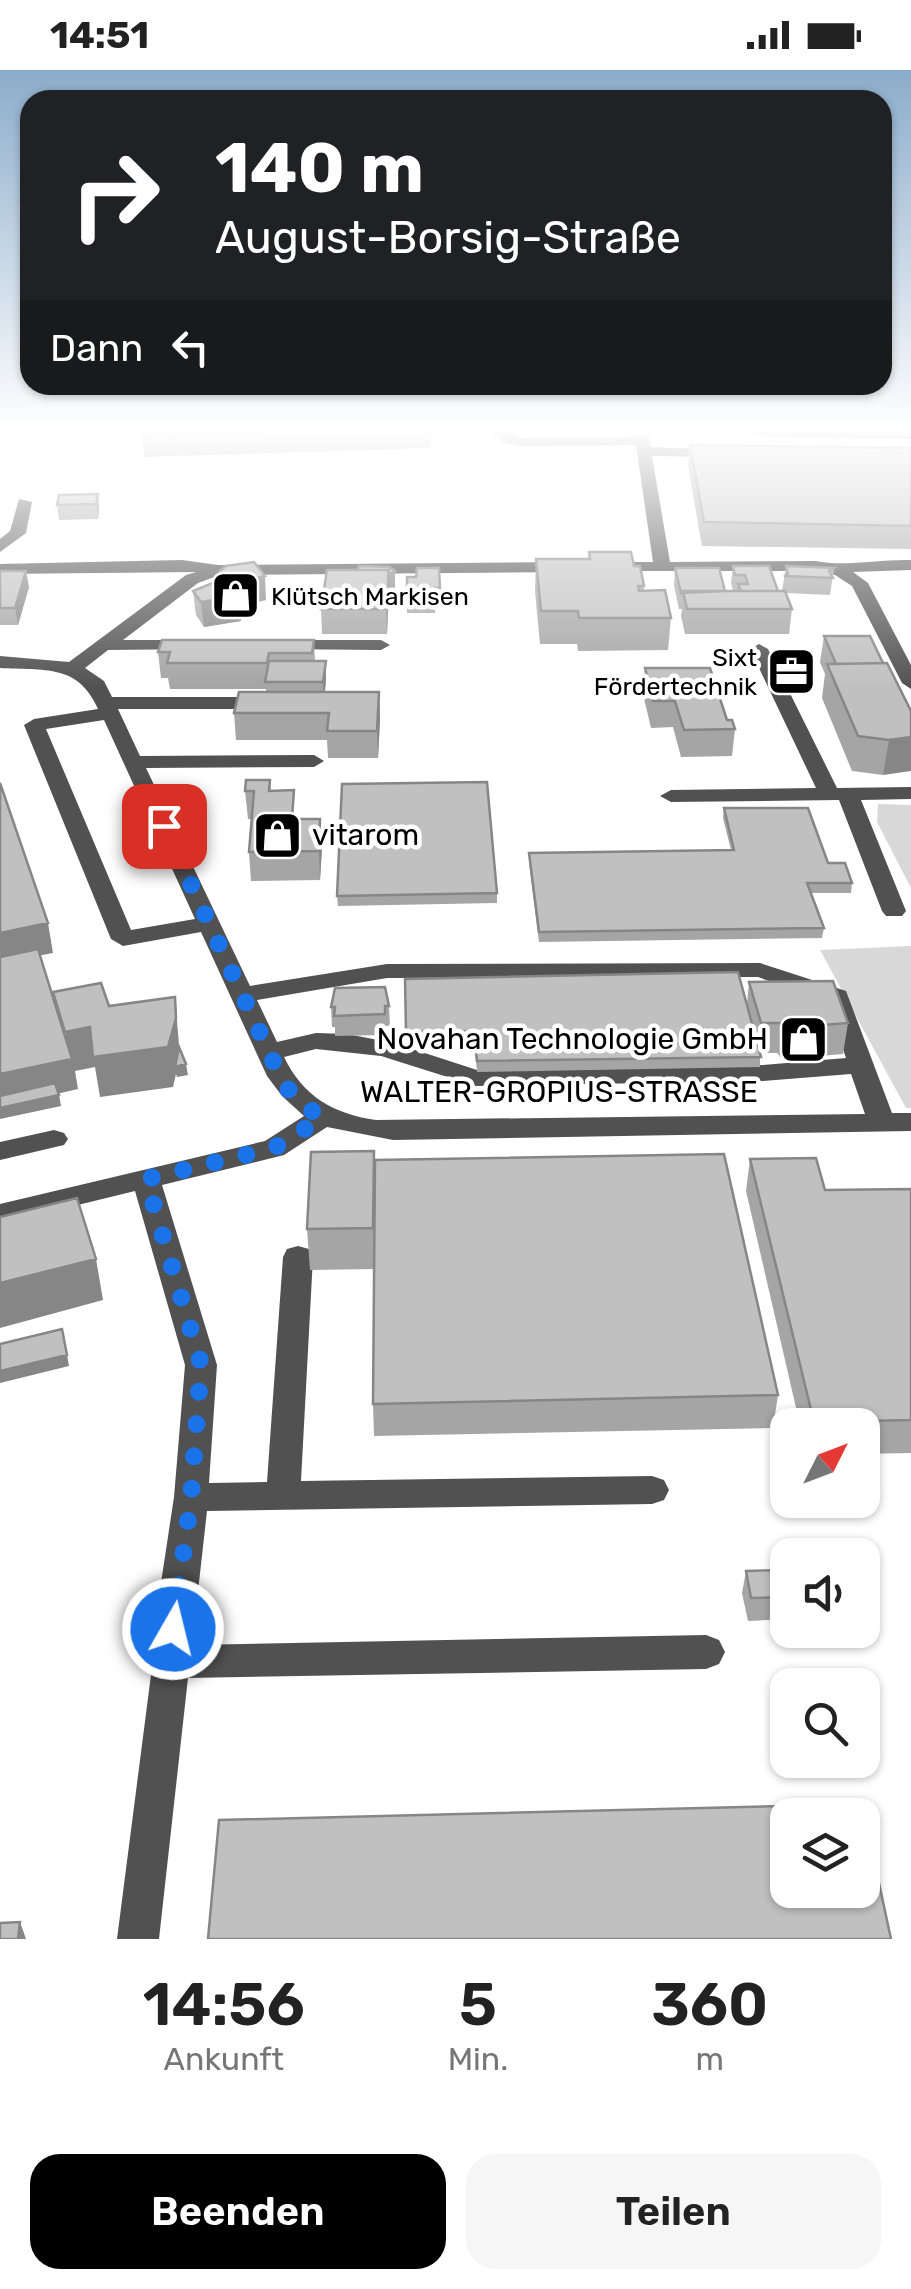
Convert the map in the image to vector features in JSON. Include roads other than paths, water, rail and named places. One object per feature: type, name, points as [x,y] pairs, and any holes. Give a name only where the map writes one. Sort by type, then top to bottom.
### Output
[{"type":"street","points":[[0,547],[18,533],[22,514]]},
{"type":"street","points":[[654,514],[662,566]]},
{"type":"street","points":[[0,569],[182,564],[218,570],[569,576],[634,573],[662,566],[816,566],[840,571],[859,582],[907,667]]},
{"type":"street","points":[[840,571],[861,564],[911,566]]},
{"type":"street","points":[[0,662],[73,668],[192,579],[218,570]]},
{"type":"street","points":[[103,646],[222,645]]},
{"type":"street","points":[[262,645],[381,645]]},
{"type":"street","points":[[759,648],[839,795],[894,911]]},
{"type":"street","name":"WALTER-GROPIUS-STRASSE","points":[[73,668],[98,685],[294,1098],[322,1118],[356,1128],[393,1131],[911,1122]]},
{"type":"street","points":[[209,923],[123,940],[34,724],[108,708],[292,703]]},
{"type":"street","points":[[134,762],[314,761]]},
{"type":"street","points":[[671,796],[911,793]]},
{"type":"street","points":[[242,995],[387,971],[760,970],[837,996],[881,1122]]},
{"type":"street","points":[[269,1052],[316,1041],[347,1042],[385,1049],[476,1078],[763,1073],[859,1065]]},
{"type":"street","points":[[0,1214],[274,1148],[322,1118]]},
{"type":"street","points":[[0,1151],[54,1138]]},
{"type":"street","points":[[138,1939],[168,1662],[191,1498],[201,1364],[146,1179]]},
{"type":"street","points":[[283,1496],[298,1257]]},
{"type":"street","points":[[191,1498],[652,1490]]},
{"type":"street","points":[[168,1662],[706,1652]]},
{"type":"place","name":"Klütsch Markisen","points":[[236,596]]},
{"type":"place","name":"Sixt Fördertechnik","points":[[792,671]]},
{"type":"place","name":"vitarom","points":[[277,835]]},
{"type":"place","name":"Novahan Technologie GmbH","points":[[803,1039]]}]
